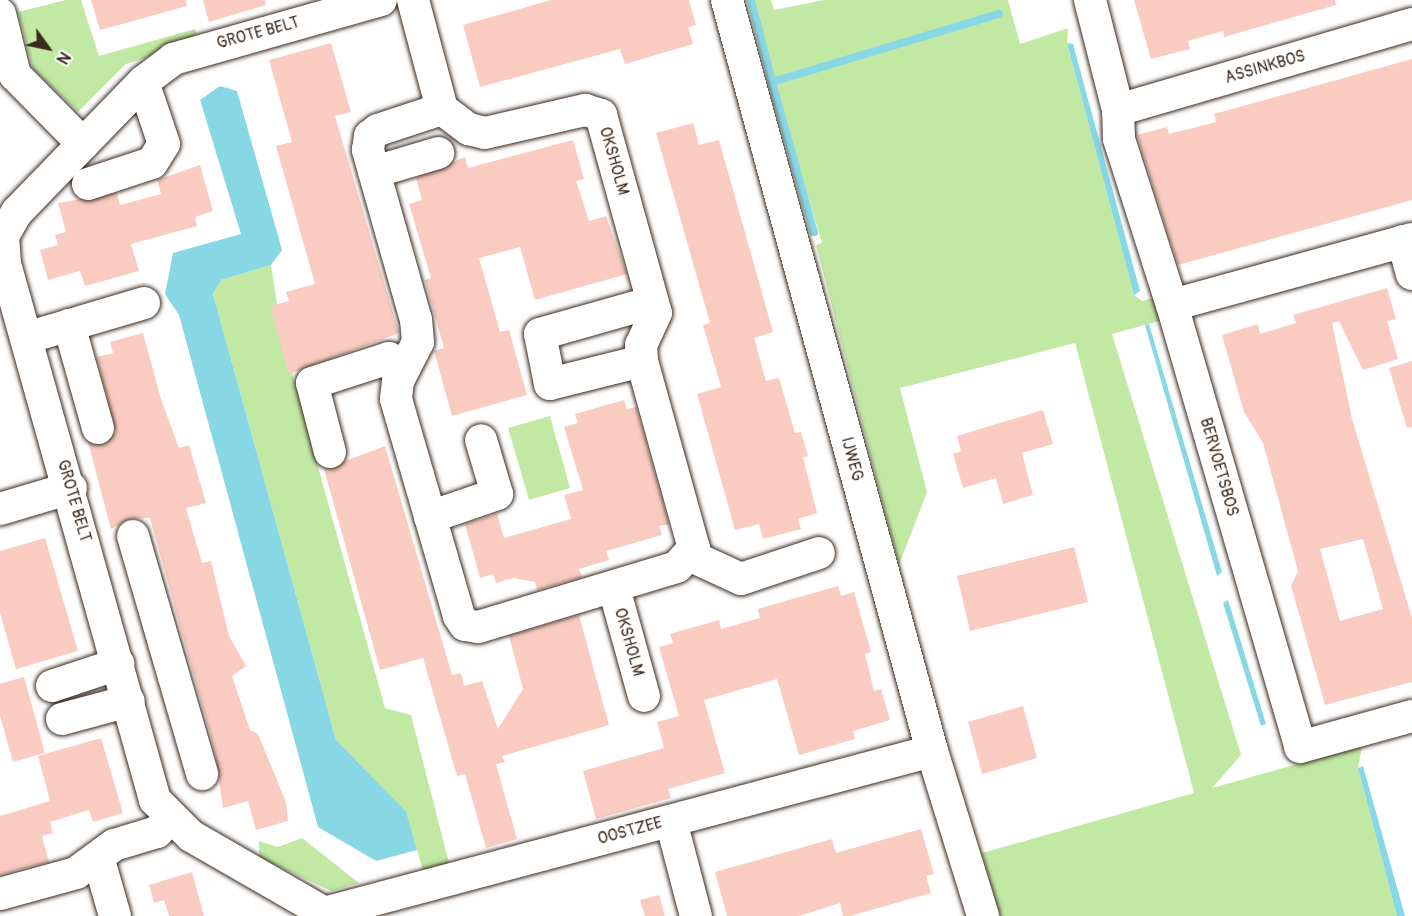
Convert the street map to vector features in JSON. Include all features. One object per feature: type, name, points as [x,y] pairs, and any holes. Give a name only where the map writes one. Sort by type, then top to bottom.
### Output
[{"type":"street","name":"GROTE BELT","points":[[329,914],[170,819],[155,800],[70,488],[26,338],[8,304],[3,236],[9,220],[143,82],[173,59],[205,48],[381,0]]},
{"type":"street","points":[[413,0],[442,109]]},
{"type":"street","name":"IJWEG","points":[[727,0],[932,752],[983,916]]},
{"type":"street","points":[[1090,0],[1118,110],[1119,138],[1170,299]]},
{"type":"street","points":[[0,14],[15,75],[83,144]]},
{"type":"street","name":"ASSINKBOS","points":[[1118,110],[1412,24]]},
{"type":"street","points":[[88,184],[152,164],[164,144],[143,82]]},
{"type":"street","name":"OKSHOLM","points":[[442,109],[469,129],[485,133],[585,110],[601,115],[653,302],[655,323],[640,345],[642,361],[694,548],[691,556],[677,567],[614,588],[478,627],[465,625],[430,517],[396,399],[405,366],[418,342],[416,320],[374,172],[370,136],[442,109]]},
{"type":"street","points":[[374,172],[438,153]]},
{"type":"street","name":"BERVOETSBOS","points":[[1412,274],[1407,240],[1172,305],[1300,747],[1412,716]]},
{"type":"street","points":[[642,361],[550,384],[540,334],[653,302]]},
{"type":"street","points":[[26,338],[144,303]]},
{"type":"street","points":[[69,325],[98,428]]},
{"type":"street","points":[[330,452],[312,383],[389,358],[405,366]]},
{"type":"street","points":[[430,517],[496,494],[481,440]]},
{"type":"street","points":[[0,509],[70,488]]},
{"type":"street","points":[[133,536],[202,774]]},
{"type":"street","points":[[691,556],[741,579],[819,553]]},
{"type":"street","name":"OKSHOLM","points":[[614,588],[644,696]]},
{"type":"street","points":[[62,719],[123,681],[170,665]]},
{"type":"street","points":[[52,686],[123,681]]},
{"type":"street","name":"OOSTZEE","points":[[329,914],[932,752]]},
{"type":"street","points":[[0,894],[76,873],[114,844],[157,832],[170,819]]},
{"type":"street","points":[[671,821],[696,916]]},
{"type":"street","points":[[98,857],[115,916]]},
{"type":"green space","points":[[66,0],[81,0],[99,56],[195,29],[198,42],[126,64],[78,112],[33,69],[18,12]]},
{"type":"green space","points":[[749,0],[771,0],[774,10],[824,0],[1008,0],[1020,44],[1068,28],[1067,43],[1134,295],[1142,301],[1164,295],[1170,318],[1112,334],[1241,755],[1212,788],[1362,746],[1358,768],[1397,916],[1000,916],[982,853],[1194,793],[1075,343],[900,388],[927,492],[899,565],[816,245],[822,243]]},
{"type":"green space","points":[[271,265],[282,337],[385,708],[411,715],[449,863],[423,871],[406,811],[336,740],[213,294],[221,280]]},
{"type":"green space","points":[[550,416],[570,488],[529,500],[508,428]]},
{"type":"green space","points":[[302,838],[359,883],[331,891],[259,857],[259,841],[278,847]]},
{"type":"water","points":[[1067,43],[1073,44],[1140,291],[1134,295]]},
{"type":"water","points":[[220,86],[237,91],[282,250],[271,265],[221,280],[213,294],[336,740],[406,811],[417,850],[376,861],[318,827],[179,315],[165,294],[173,253],[241,234],[200,100]]},
{"type":"water","points":[[1149,324],[1222,572],[1217,576],[1145,325]]},
{"type":"water","points":[[1228,600],[1266,724],[1261,726],[1223,603]]},
{"type":"water","points":[[1363,766],[1405,916],[1397,916],[1358,768]]},
{"type":"building","points":[[91,0],[186,0],[187,6],[100,30]]},
{"type":"building","points":[[203,0],[265,0],[266,5],[209,22]]},
{"type":"building","points":[[551,0],[689,0],[696,25],[688,27],[693,44],[625,64],[620,49],[480,87],[463,25]]},
{"type":"building","points":[[1134,0],[1335,0],[1336,5],[1224,37],[1223,31],[1188,41],[1190,49],[1151,59]]},
{"type":"building","points":[[331,43],[351,112],[335,116],[399,333],[289,374],[270,306],[289,301],[286,292],[315,284],[276,146],[292,142],[269,60]]},
{"type":"building","points":[[1412,59],[1412,200],[1178,265],[1137,135],[1167,127],[1169,134],[1216,122],[1214,114]]},
{"type":"building","points":[[693,123],[699,145],[719,140],[773,332],[754,338],[766,381],[779,378],[795,433],[801,432],[808,456],[803,457],[817,513],[798,519],[801,529],[763,539],[759,524],[735,530],[697,394],[721,387],[703,325],[710,323],[656,133]]},
{"type":"building","points":[[573,140],[584,179],[576,181],[589,221],[606,216],[627,274],[535,300],[520,247],[479,258],[500,332],[509,330],[527,395],[452,416],[434,351],[444,348],[425,280],[431,278],[409,204],[422,200],[416,178],[465,157],[468,168]]},
{"type":"building","points":[[200,165],[213,211],[195,217],[197,226],[131,244],[139,271],[85,286],[80,271],[48,280],[40,250],[58,245],[55,235],[66,232],[58,203],[117,193],[120,205],[161,194],[157,180]]},
{"type":"building","points":[[1387,288],[1396,319],[1387,321],[1398,359],[1363,370],[1339,321],[1332,323],[1352,419],[1412,618],[1412,682],[1325,705],[1291,586],[1298,571],[1263,443],[1244,412],[1222,335],[1258,324],[1260,334],[1296,323],[1293,315]],"holes":[[[1363,539],[1383,609],[1340,621],[1320,549]]]},
{"type":"building","points":[[143,333],[161,399],[179,448],[189,445],[206,503],[186,508],[202,563],[211,561],[229,636],[246,666],[232,676],[250,730],[258,734],[286,802],[288,821],[256,830],[248,801],[223,808],[215,752],[150,518],[129,519],[111,529],[88,442],[103,445],[116,432],[97,357],[113,353],[110,342]]},
{"type":"building","points":[[1412,361],[1412,427],[1407,428],[1389,368]]},
{"type":"building","points":[[624,400],[627,409],[636,407],[669,524],[659,526],[662,535],[606,551],[609,560],[579,569],[582,577],[537,590],[535,582],[514,578],[496,583],[493,574],[480,578],[465,524],[497,514],[504,538],[571,519],[564,495],[583,490],[564,427],[578,423],[575,414]]},
{"type":"building","points":[[1043,410],[1053,444],[1022,453],[1033,495],[1003,504],[996,478],[963,488],[953,454],[961,451],[957,436]]},
{"type":"building","points":[[385,446],[452,675],[461,673],[464,686],[482,681],[498,729],[523,689],[509,636],[579,615],[609,725],[502,756],[505,762],[496,764],[517,839],[486,848],[465,774],[457,776],[423,658],[380,670],[324,469]]},
{"type":"building","points":[[45,538],[78,651],[16,669],[0,613],[0,551]]},
{"type":"building","points":[[1074,547],[1088,602],[970,631],[957,576]]},
{"type":"building","points":[[838,586],[841,596],[854,592],[871,652],[865,654],[874,691],[881,689],[890,720],[853,731],[855,739],[799,755],[777,679],[704,700],[725,773],[668,789],[671,798],[596,819],[583,771],[664,748],[657,722],[679,716],[659,647],[673,643],[670,634],[719,620],[721,629],[760,618],[758,609]]},
{"type":"building","points":[[24,677],[45,753],[13,762],[0,716],[0,684]]},
{"type":"building","points":[[1023,706],[1037,758],[982,774],[968,722]]},
{"type":"building","points":[[101,738],[123,813],[93,822],[89,810],[50,822],[53,833],[42,836],[49,862],[0,875],[0,816],[50,801],[38,756]]},
{"type":"building","points":[[921,829],[934,874],[926,876],[931,893],[850,916],[843,916],[840,903],[799,916],[727,916],[715,872],[832,839],[836,853]]},
{"type":"building","points":[[192,872],[204,916],[169,916],[164,900],[154,903],[149,885]]},
{"type":"building","points":[[659,895],[665,916],[645,916],[640,900]]},
{"type":"waterway","points":[[751,0],[772,82],[999,14]]},
{"type":"waterway","points":[[772,82],[814,232]]}]
